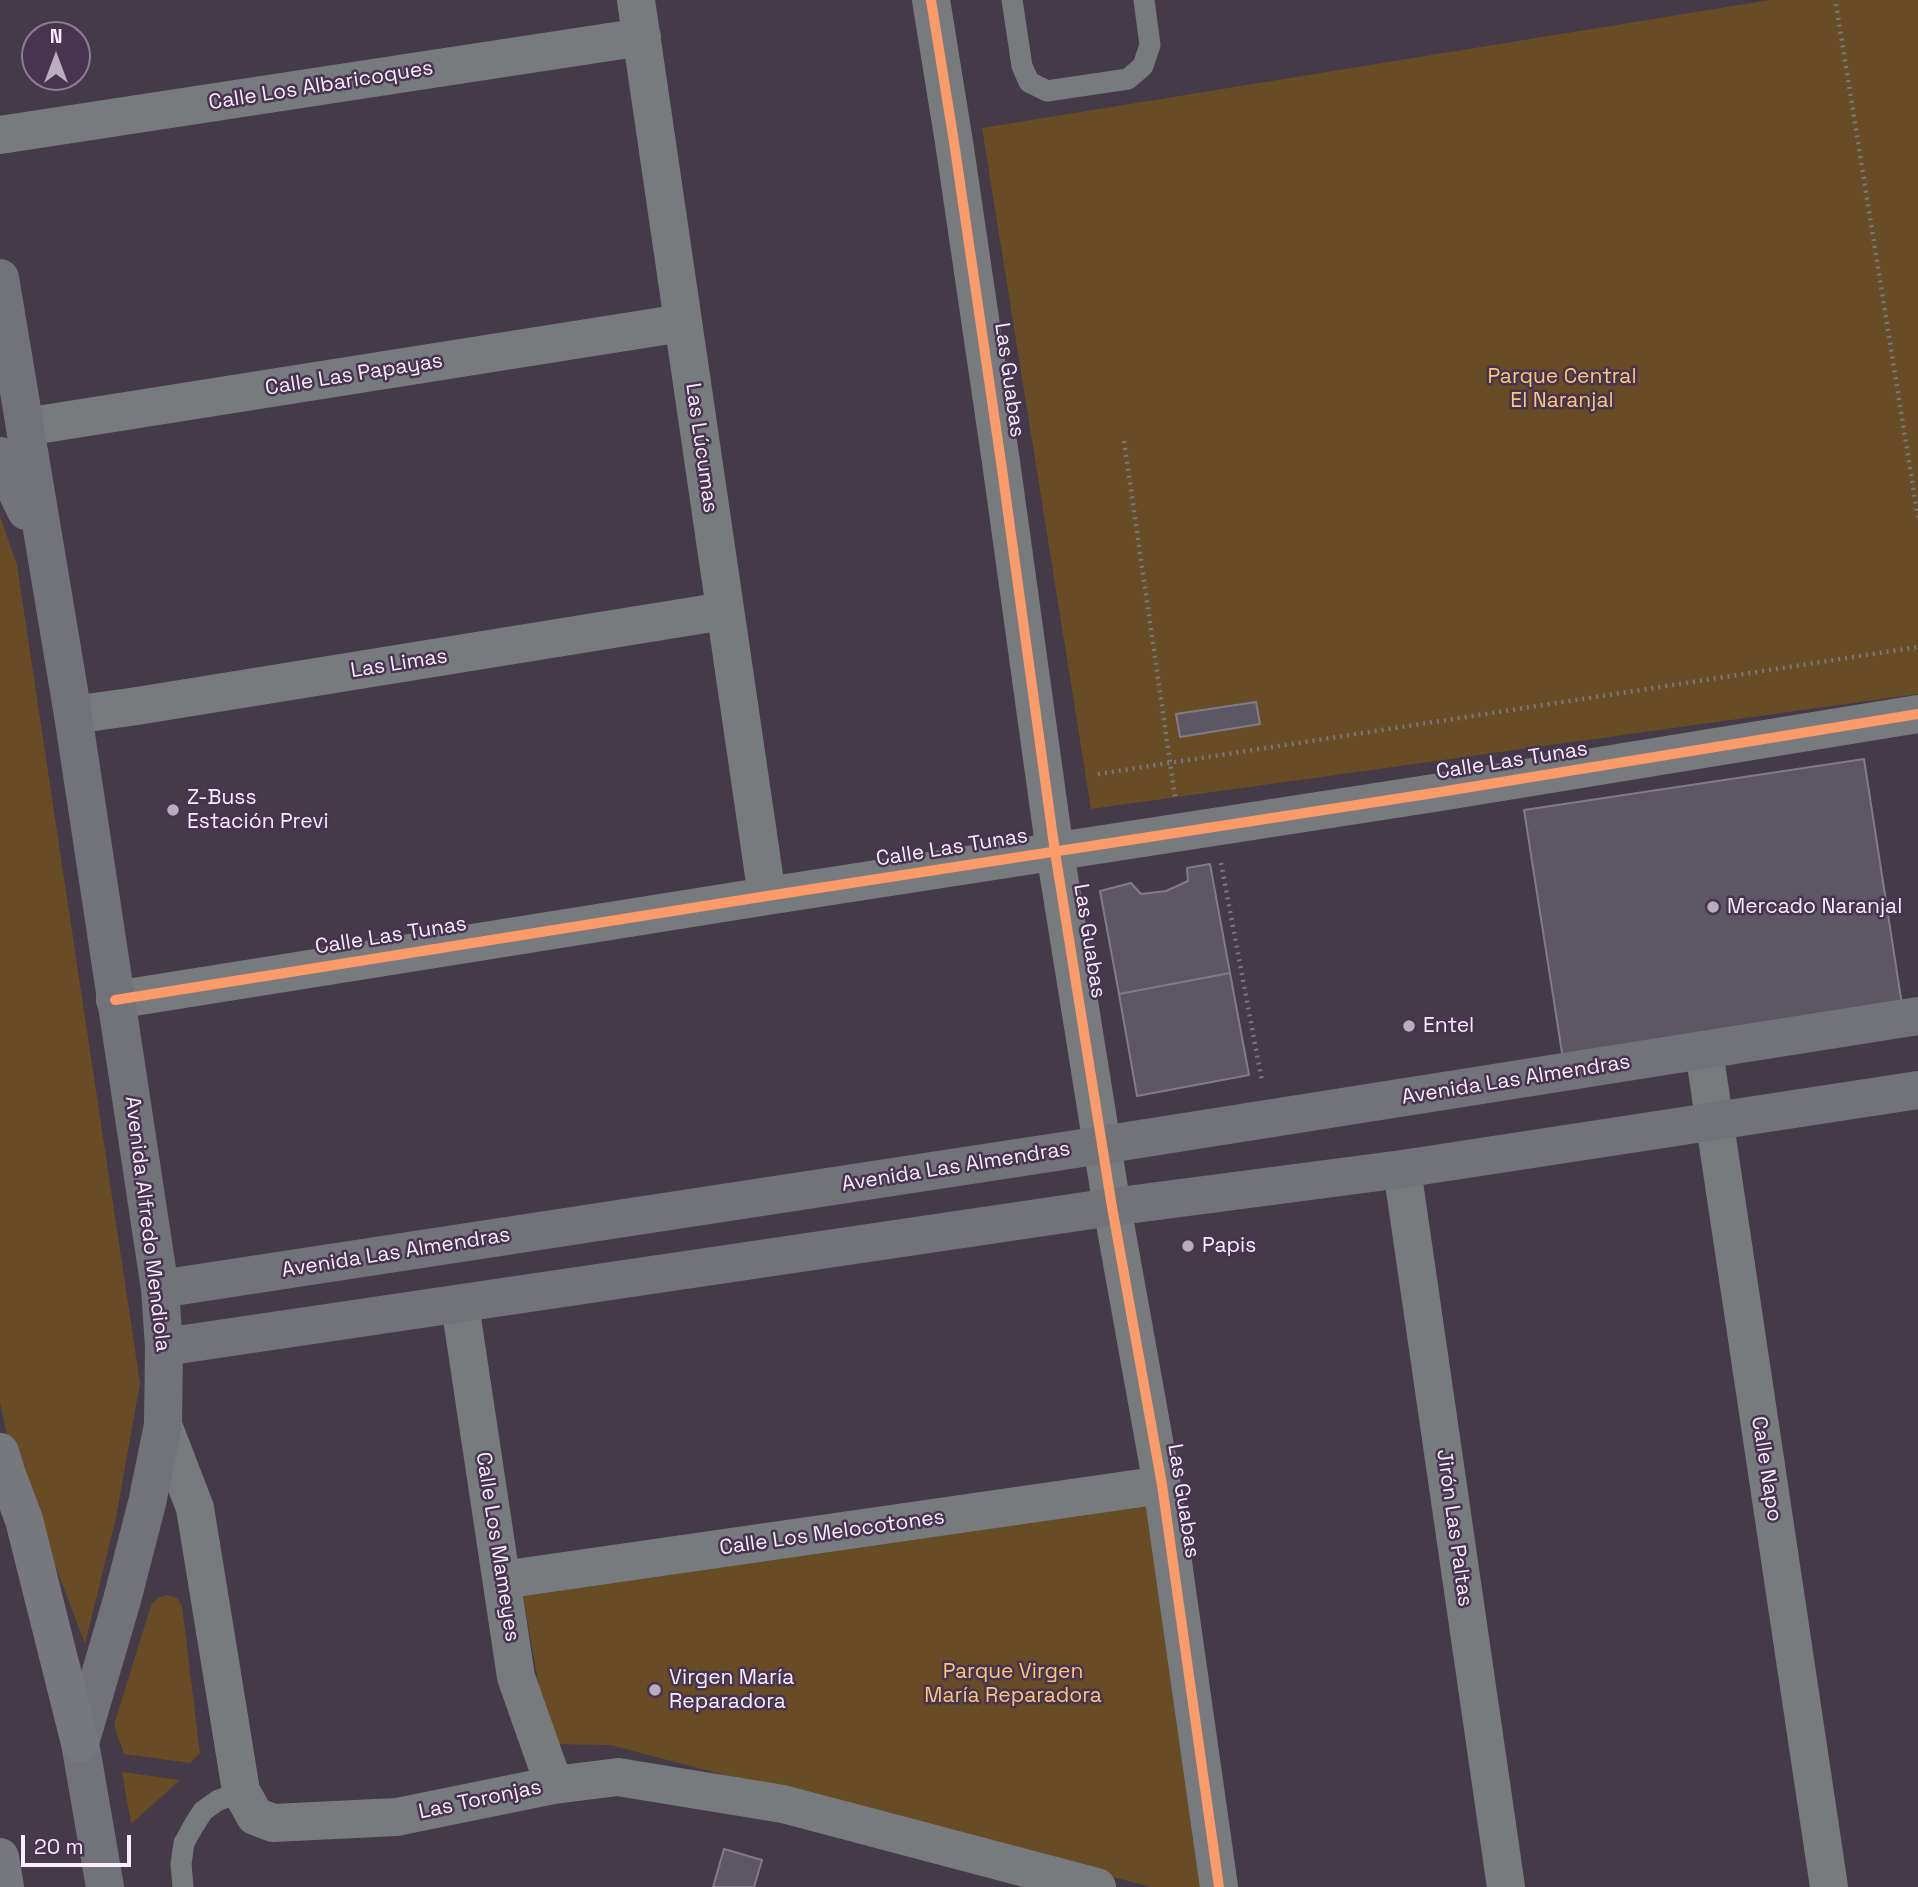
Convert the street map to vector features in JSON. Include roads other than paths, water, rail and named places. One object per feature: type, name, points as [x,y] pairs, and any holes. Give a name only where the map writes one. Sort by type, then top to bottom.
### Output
[{"type":"highway","points":[[0,1452],[24,1520],[80,1743]]},
{"type":"highway","points":[[0,1857],[5,1887]]},
{"type":"street","name":"Las Lúcumas","points":[[636,0],[767,896]]},
{"type":"street","name":"Las Guabas","points":[[931,0],[999,448],[1055,852],[1112,1207],[1162,1485],[1219,1887]]},
{"type":"street","name":"Calle Los Albaricoques","points":[[0,135],[642,37]]},
{"type":"street","name":"Avenida Alfredo Mendiola","points":[[0,278],[74,715],[160,1290],[164,1347],[163,1424],[122,1600],[80,1743],[105,1887]]},
{"type":"street","name":"Calle Las Papayas","points":[[25,427],[682,323]]},
{"type":"street","name":"Avenida Alfredo Mendiola","points":[[0,456],[46,554]]},
{"type":"street","name":"Las Limas","points":[[74,715],[724,611]]},
{"type":"street","name":"Calle Las Tunas","points":[[115,1000],[1918,714]]},
{"type":"street","name":"Avenida Las Almendras","points":[[160,1290],[1918,1016]]},
{"type":"street","name":"Calle Napo","points":[[1704,1051],[1829,1887]]},
{"type":"street","points":[[164,1347],[1112,1207],[1402,1169],[1918,1090]]},
{"type":"street","name":"Jirón Las Paltas","points":[[1402,1169],[1506,1887]]},
{"type":"street","name":"Calle Los Mameyes","points":[[460,1305],[516,1677],[554,1785]]},
{"type":"street","name":"Las Toronjas","points":[[163,1424],[195,1508],[241,1791],[255,1816],[273,1824],[397,1817],[554,1785],[618,1777],[783,1804],[1097,1887]]},
{"type":"street","name":"Calle Los Melocotones","points":[[502,1580],[1162,1485]]},
{"type":"lane","points":[[1012,0],[1022,66],[1029,82],[1047,92],[1128,79],[1143,66],[1150,45],[1144,0]]},
{"type":"lane","points":[[183,1887],[181,1864],[184,1843],[194,1825],[203,1811],[217,1801],[241,1791]]},
{"type":"place","name":"Z-Buss Estación Previ","points":[[173,810]]},
{"type":"place","name":"Mercado Naranjal","points":[[1713,907]]},
{"type":"place","name":"Entel","points":[[1409,1026]]},
{"type":"place","name":"Papis","points":[[1188,1246]]},
{"type":"place","name":"Virgen María Reparadora","points":[[655,1690]]},
{"type":"park label","name":"Parque Central El Naranjal","points":[[1562,389]]},
{"type":"park label","name":"Parque Virgen María Reparadora","points":[[1013,1684]]}]
